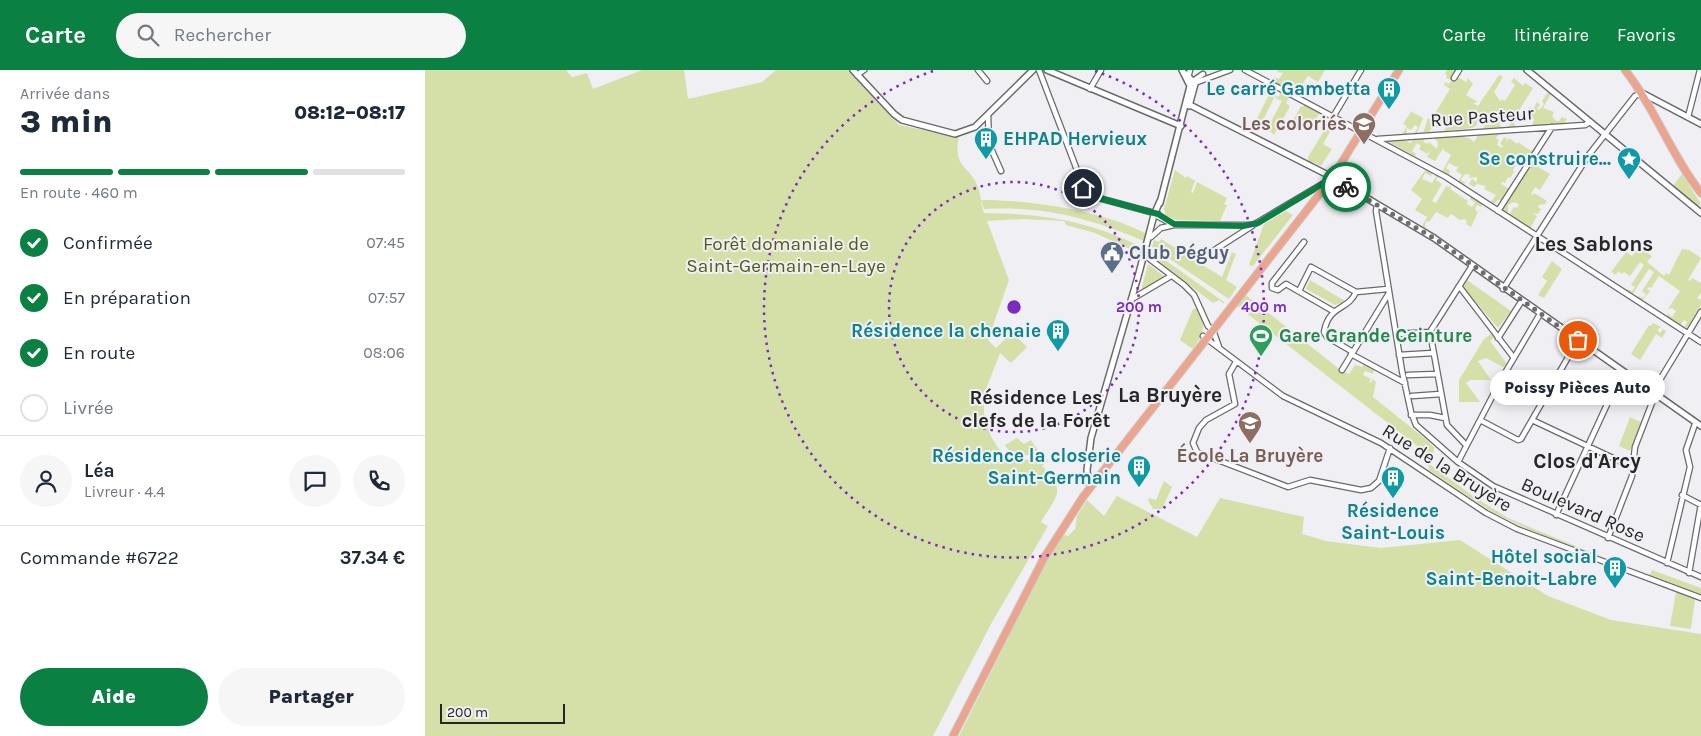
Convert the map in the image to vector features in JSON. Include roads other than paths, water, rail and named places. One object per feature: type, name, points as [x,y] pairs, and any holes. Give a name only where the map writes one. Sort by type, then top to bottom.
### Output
[{"type":"main road","points":[[949,736],[1041,556],[1091,481],[1208,334],[1236,302],[1332,178],[1399,70]]},
{"type":"main road","points":[[1625,70],[1643,96],[1659,127],[1699,190],[1701,199]]},
{"type":"main road","points":[[953,736],[1044,558],[1091,481],[1197,350],[1242,286],[1257,273]]},
{"type":"street","points":[[853,70],[894,114],[912,124],[962,133],[975,127],[1033,70]]},
{"type":"street","points":[[857,75],[864,70]]},
{"type":"street","points":[[978,70],[987,80]]},
{"type":"street","points":[[1039,70],[1085,191],[1095,197],[1156,215],[1174,224]]},
{"type":"street","points":[[1047,70],[1181,126]]},
{"type":"street","points":[[1090,89],[1101,70]]},
{"type":"street","points":[[1091,481],[1088,458],[1091,438],[1187,107],[1191,70]]},
{"type":"street","points":[[1191,81],[1205,80],[1230,70]]},
{"type":"street","points":[[1245,70],[1446,177],[1701,342]]},
{"type":"street","points":[[1333,117],[1361,70]]},
{"type":"street","points":[[1454,78],[1459,70]]},
{"type":"street","points":[[1527,70],[1700,212]]},
{"type":"street","points":[[1687,117],[1700,77],[1700,70]]},
{"type":"street","points":[[1183,71],[1191,81]]},
{"type":"street","points":[[1187,107],[1191,81],[1203,72],[1205,80]]},
{"type":"street","points":[[1503,288],[1604,133],[1643,96],[1701,124]]},
{"type":"street","points":[[1187,107],[1255,136],[1332,178],[1437,240],[1521,302],[1698,425],[1686,450],[1690,467],[1667,563]]},
{"type":"street","points":[[988,115],[989,144],[1001,171]]},
{"type":"street","name":"Rue Pasteur","points":[[1376,139],[1585,125],[1590,122]]},
{"type":"street","points":[[1498,211],[1552,127]]},
{"type":"street","points":[[1199,260],[1332,178]]},
{"type":"street","points":[[1303,196],[1314,200]]},
{"type":"street","points":[[1377,205],[1376,211],[1399,355],[1411,416],[1430,415],[1445,418]]},
{"type":"street","points":[[1144,255],[1151,237],[1156,215]]},
{"type":"street","points":[[1151,237],[1161,228],[1174,224],[1253,225]]},
{"type":"street","points":[[1285,284],[1281,289],[1275,290],[1272,284],[1304,242]]},
{"type":"street","name":"Rue de la Bruyère","points":[[1144,255],[1194,295],[1208,334],[1215,344],[1283,396],[1390,448],[1486,513],[1517,528],[1701,598]]},
{"type":"street","points":[[1466,445],[1449,430],[1445,418],[1430,332],[1472,266]]},
{"type":"street","points":[[1299,291],[1311,267],[1356,292],[1389,291]]},
{"type":"street","points":[[1132,299],[1171,276]]},
{"type":"street","points":[[1277,277],[1285,284],[1333,311]]},
{"type":"street","points":[[1459,286],[1514,358]]},
{"type":"street","points":[[1342,370],[1389,291]]},
{"type":"street","points":[[1356,292],[1350,302],[1333,311],[1324,329],[1324,334],[1352,353],[1405,383]]},
{"type":"street","points":[[1498,338],[1521,302]]},
{"type":"street","points":[[1608,538],[1634,468],[1635,447],[1653,394],[1701,312]]},
{"type":"street","points":[[1457,462],[1540,314]]},
{"type":"street","points":[[1396,334],[1430,332]]},
{"type":"street","name":"Rue de la Bruyère","points":[[1208,334],[1215,344]]},
{"type":"street","points":[[1479,420],[1518,440],[1523,437],[1578,340]]},
{"type":"street","points":[[1197,350],[1215,344]]},
{"type":"street","points":[[1399,355],[1433,353]]},
{"type":"street","points":[[1237,362],[1229,372],[1229,381],[1235,404],[1204,422],[1194,440],[1194,448],[1200,453],[1288,487],[1310,480],[1361,490],[1374,486],[1379,481],[1390,448]]},
{"type":"street","points":[[1556,515],[1622,372]]},
{"type":"street","points":[[1407,376],[1437,374]]},
{"type":"street","points":[[1412,396],[1441,394]]},
{"type":"street","name":"Boulevard Rose","points":[[1411,416],[1416,425],[1457,462],[1493,486],[1608,538],[1701,577]]},
{"type":"street","points":[[1533,420],[1634,468]]},
{"type":"street","points":[[1682,495],[1701,505],[1689,573]]},
{"type":"place","name":"Le carré Gambetta","points":[[1389,110]]},
{"type":"place","name":"Les coloriés","points":[[1364,145]]},
{"type":"place","name":"EHPAD Hervieux","points":[[986,160]]},
{"type":"place","name":"Se construire...","points":[[1629,180]]},
{"type":"place","name":"Club Péguy","points":[[1112,274]]},
{"type":"place","name":"Poissy Pièces Auto","points":[[1578,340]]},
{"type":"place","name":"Résidence la chenaie","points":[[1058,352]]},
{"type":"place","name":"Gare Grande Ceinture","points":[[1261,357]]},
{"type":"place","name":"École La Bruyère","points":[[1250,444]]},
{"type":"place","name":"Résidence la closerie Saint-Germain","points":[[1139,488]]},
{"type":"place","name":"Résidence Saint-Louis","points":[[1393,499]]},
{"type":"place","name":"Hôtel social Saint-Benoit-Labre","points":[[1615,589]]},
{"type":"district","name":"Les Sablons","points":[[1594,244]]},
{"type":"district","name":"La Bruyère","points":[[1170,395]]},
{"type":"district","name":"Résidence Les clefs de la Forêt","points":[[1036,408]]},
{"type":"district","name":"Clos d'Arcy","points":[[1587,461]]},
{"type":"park label","name":"Forêt domaniale de Saint-Germain-en-Laye","points":[[786,255]]}]
